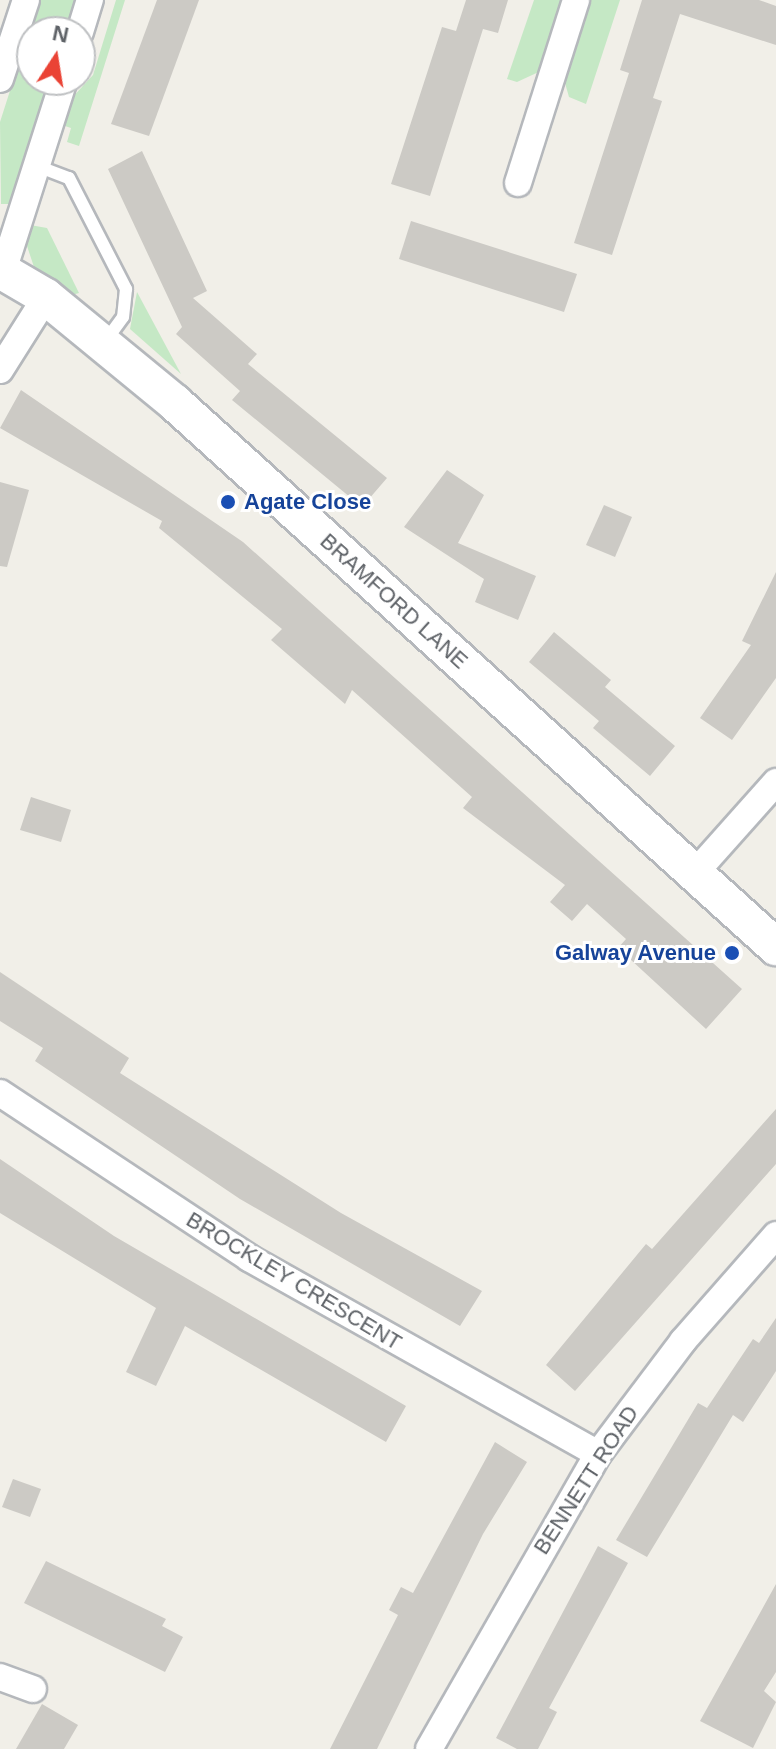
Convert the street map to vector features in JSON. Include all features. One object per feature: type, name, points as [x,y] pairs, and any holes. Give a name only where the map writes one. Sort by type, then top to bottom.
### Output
[{"type":"street","points":[[0,79],[26,0]]},
{"type":"street","points":[[518,183],[576,0]]},
{"type":"street","points":[[2,270],[59,96]]},
{"type":"street","name":"BRAMFORD LANE","points":[[2,270],[46,297],[105,342],[776,947]]},
{"type":"street","points":[[0,370],[46,297]]},
{"type":"street","points":[[695,873],[776,782]]},
{"type":"street","name":"BROCKLEY CRESCENT","points":[[0,1093],[249,1258],[598,1454]]},
{"type":"street","name":"BENNETT ROAD","points":[[429,1749],[598,1454],[683,1341],[776,1235]]},
{"type":"street","points":[[0,1677],[33,1689]]},
{"type":"lane","points":[[37,166],[69,178],[124,282],[126,312],[105,342]]},
{"type":"green space","points":[[39,0],[78,0],[73,16],[34,16]]},
{"type":"green space","points":[[116,0],[125,0],[96,92],[96,65]]},
{"type":"green space","points":[[534,0],[567,0],[543,70],[517,82],[507,79]]},
{"type":"green space","points":[[586,0],[620,0],[586,104],[569,97],[563,76]]},
{"type":"green space","points":[[16,72],[16,96],[48,96],[13,204],[1,204],[0,122]]},
{"type":"green space","points":[[74,96],[95,96],[79,146],[67,142],[71,128],[62,125]]},
{"type":"green space","points":[[30,225],[47,228],[79,293],[72,295],[34,267],[26,243]]},
{"type":"green space","points":[[137,292],[181,374],[130,329]]},
{"type":"building","points":[[157,0],[199,0],[149,136],[111,124]]},
{"type":"building","points":[[466,0],[508,0],[498,33],[483,29],[430,196],[391,184],[442,27],[456,31]]},
{"type":"building","points":[[642,0],[759,0],[776,6],[776,45],[680,14],[653,98],[662,101],[612,255],[574,243],[629,73],[620,70]]},
{"type":"building","points":[[142,151],[207,291],[193,298],[257,354],[248,364],[387,478],[362,507],[232,400],[240,391],[176,334],[182,327],[108,169]]},
{"type":"building","points":[[411,221],[577,274],[564,312],[399,259]]},
{"type":"building","points":[[21,390],[243,542],[742,989],[706,1029],[618,948],[626,939],[587,904],[572,921],[550,902],[565,885],[463,808],[472,797],[352,690],[345,704],[271,640],[282,629],[159,528],[162,521],[0,428]]},
{"type":"building","points":[[447,470],[484,495],[458,543],[536,576],[518,620],[475,602],[484,579],[404,527]]},
{"type":"building","points":[[0,482],[29,490],[7,567],[0,566]]},
{"type":"building","points":[[604,505],[632,517],[615,557],[586,545]]},
{"type":"building","points":[[776,572],[776,678],[732,740],[700,718],[751,645],[742,641]]},
{"type":"building","points":[[554,632],[611,680],[605,687],[675,746],[650,776],[593,728],[599,721],[529,662]]},
{"type":"building","points":[[31,797],[71,810],[61,842],[20,830]]},
{"type":"building","points":[[0,972],[129,1058],[120,1073],[341,1213],[482,1291],[460,1326],[240,1199],[35,1061],[43,1048],[0,1021]]},
{"type":"building","points":[[776,1109],[776,1164],[575,1391],[546,1365],[646,1244],[652,1249]]},
{"type":"building","points":[[0,1159],[114,1236],[406,1406],[386,1442],[185,1326],[156,1386],[126,1372],[156,1308],[0,1213]]},
{"type":"building","points":[[776,1318],[776,1371],[743,1422],[733,1415],[647,1557],[616,1540],[698,1403],[707,1408],[753,1339],[759,1343]]},
{"type":"building","points":[[495,1442],[527,1462],[483,1534],[377,1749],[330,1749],[398,1615],[389,1610],[401,1587],[413,1593]]},
{"type":"building","points":[[13,1479],[41,1489],[30,1517],[2,1507]]},
{"type":"building","points":[[598,1546],[628,1563],[549,1708],[557,1712],[538,1749],[517,1749],[496,1738]]},
{"type":"building","points":[[46,1561],[166,1619],[162,1626],[183,1637],[165,1672],[24,1603]]},
{"type":"building","points":[[776,1584],[776,1672],[764,1691],[776,1702],[753,1748],[700,1721]]},
{"type":"building","points":[[42,1704],[78,1725],[64,1749],[16,1749]]},
{"type":"place","name":"Agate Close","points":[[228,502]]},
{"type":"place","name":"Galway Avenue","points":[[732,953]]}]
